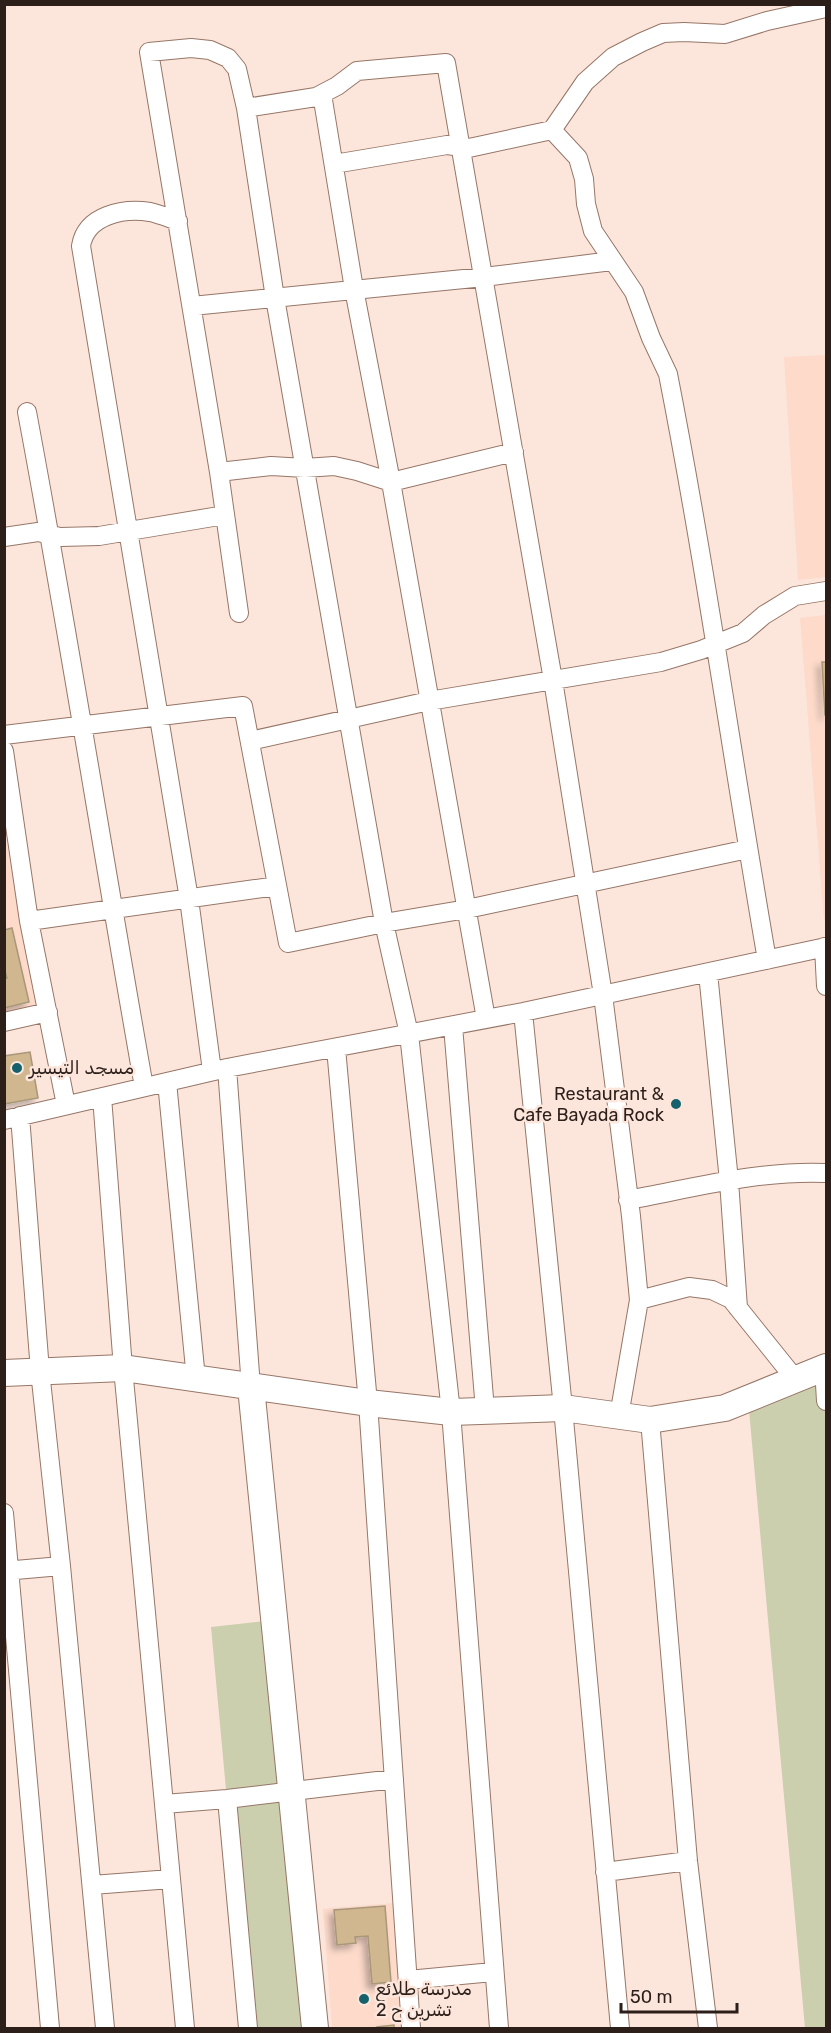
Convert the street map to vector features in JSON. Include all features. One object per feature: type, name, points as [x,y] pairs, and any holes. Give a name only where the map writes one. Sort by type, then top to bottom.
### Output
[{"type":"main road","points":[[4,1373],[123,1368],[368,1403],[451,1412],[563,1408],[650,1420],[725,1408],[825,1367]]},
{"type":"main road","points":[[251,1387],[315,2028]]},
{"type":"street","points":[[334,164],[447,145],[469,148],[552,130],[585,82],[613,57],[642,42],[663,33],[725,34],[767,21],[826,8]]},
{"type":"street","points":[[239,613],[219,472],[149,52],[191,48],[210,50],[228,58],[237,69],[246,108],[275,298],[384,923],[409,1034],[451,1412],[499,2028]]},
{"type":"street","points":[[246,108],[316,97],[357,71],[446,63],[553,680],[603,995],[639,1300],[619,1416]]},
{"type":"street","points":[[322,94],[354,289],[391,482],[486,1019]]},
{"type":"street","points":[[552,130],[578,158],[585,179],[586,204],[593,231],[634,292],[651,338],[668,374],[717,644],[767,960]]},
{"type":"street","points":[[178,221],[153,212],[133,210],[112,214],[92,224],[83,234],[81,246],[189,899],[220,1070],[251,1387]]},
{"type":"street","points":[[192,306],[484,277],[612,261]]},
{"type":"street","points":[[27,412],[144,1088]]},
{"type":"street","points":[[219,472],[271,466],[305,468],[334,466],[391,482],[513,452]]},
{"type":"street","points":[[4,537],[38,532],[60,537],[99,536],[225,515]]},
{"type":"street","points":[[250,741],[429,701],[661,662],[743,633],[764,615],[795,596],[826,591]]},
{"type":"street","points":[[4,735],[243,706],[288,943],[467,909],[748,849]]},
{"type":"street","points":[[4,751],[29,921],[66,1105]]},
{"type":"street","points":[[29,921],[277,886]]},
{"type":"street","points":[[105,2028],[61,1566],[12,1118],[220,1070],[523,1012],[825,947],[826,986]]},
{"type":"street","points":[[708,972],[729,1181],[738,1308]]},
{"type":"street","points":[[4,1022],[48,1012]]},
{"type":"street","points":[[523,1012],[563,1408],[620,2028]]},
{"type":"street","points":[[453,1026],[484,1410]]},
{"type":"street","points":[[336,1047],[368,1403],[411,2028]]},
{"type":"street","points":[[167,1082],[196,1379]]},
{"type":"street","points":[[102,1097],[123,1368],[184,2028]]},
{"type":"street","points":[[628,1200],[757,1176],[826,1173]]},
{"type":"street","points":[[639,1300],[690,1287],[712,1290],[731,1299],[796,1380]]},
{"type":"street","points":[[825,1367],[826,1401]]},
{"type":"street","points":[[650,1420],[688,1861],[708,2028]]},
{"type":"street","points":[[4,1513],[7,1571],[50,2028]]},
{"type":"street","points":[[7,1571],[61,1566]]},
{"type":"street","points":[[164,1804],[292,1792],[394,1779]]},
{"type":"street","points":[[227,1799],[248,2028]]},
{"type":"street","points":[[605,1872],[688,1861]]},
{"type":"street","points":[[92,1885],[171,1879]]},
{"type":"street","points":[[408,1980],[493,1972]]},
{"type":"shaded area","points":[[826,355],[826,577],[798,580],[784,357]]},
{"type":"shaded area","points":[[826,615],[826,920],[824,921],[800,618]]},
{"type":"shaded area","points":[[4,829],[39,1011],[4,1018]]},
{"type":"shaded area","points":[[395,1903],[405,2028],[332,2028],[323,1909]]},
{"type":"green space","points":[[824,1367],[826,1401],[826,2028],[805,2028],[748,1399]]},
{"type":"green space","points":[[274,1620],[315,2028],[248,2028],[211,1627]]},
{"type":"building","points":[[822,662],[826,662],[826,715],[825,715]]},
{"type":"building","points":[[12,928],[29,1002],[4,1008],[4,978],[7,978],[4,968],[4,930]]},
{"type":"building","points":[[30,1052],[38,1098],[4,1104],[4,1056]]},
{"type":"building","points":[[385,1906],[391,1982],[372,1984],[368,1936],[355,1937],[356,1943],[337,1945],[334,1910]]},
{"type":"building","points":[[394,2025],[394,2028],[377,2028],[377,2027]]},
{"type":"place","name":"مسجد التيسير","points":[[17,1068]]},
{"type":"place","name":"Restaurant & Cafe Bayada Rock","points":[[676,1104]]},
{"type":"place","name":"مدرسة طلائع تشرين ح 2","points":[[364,1999]]}]
